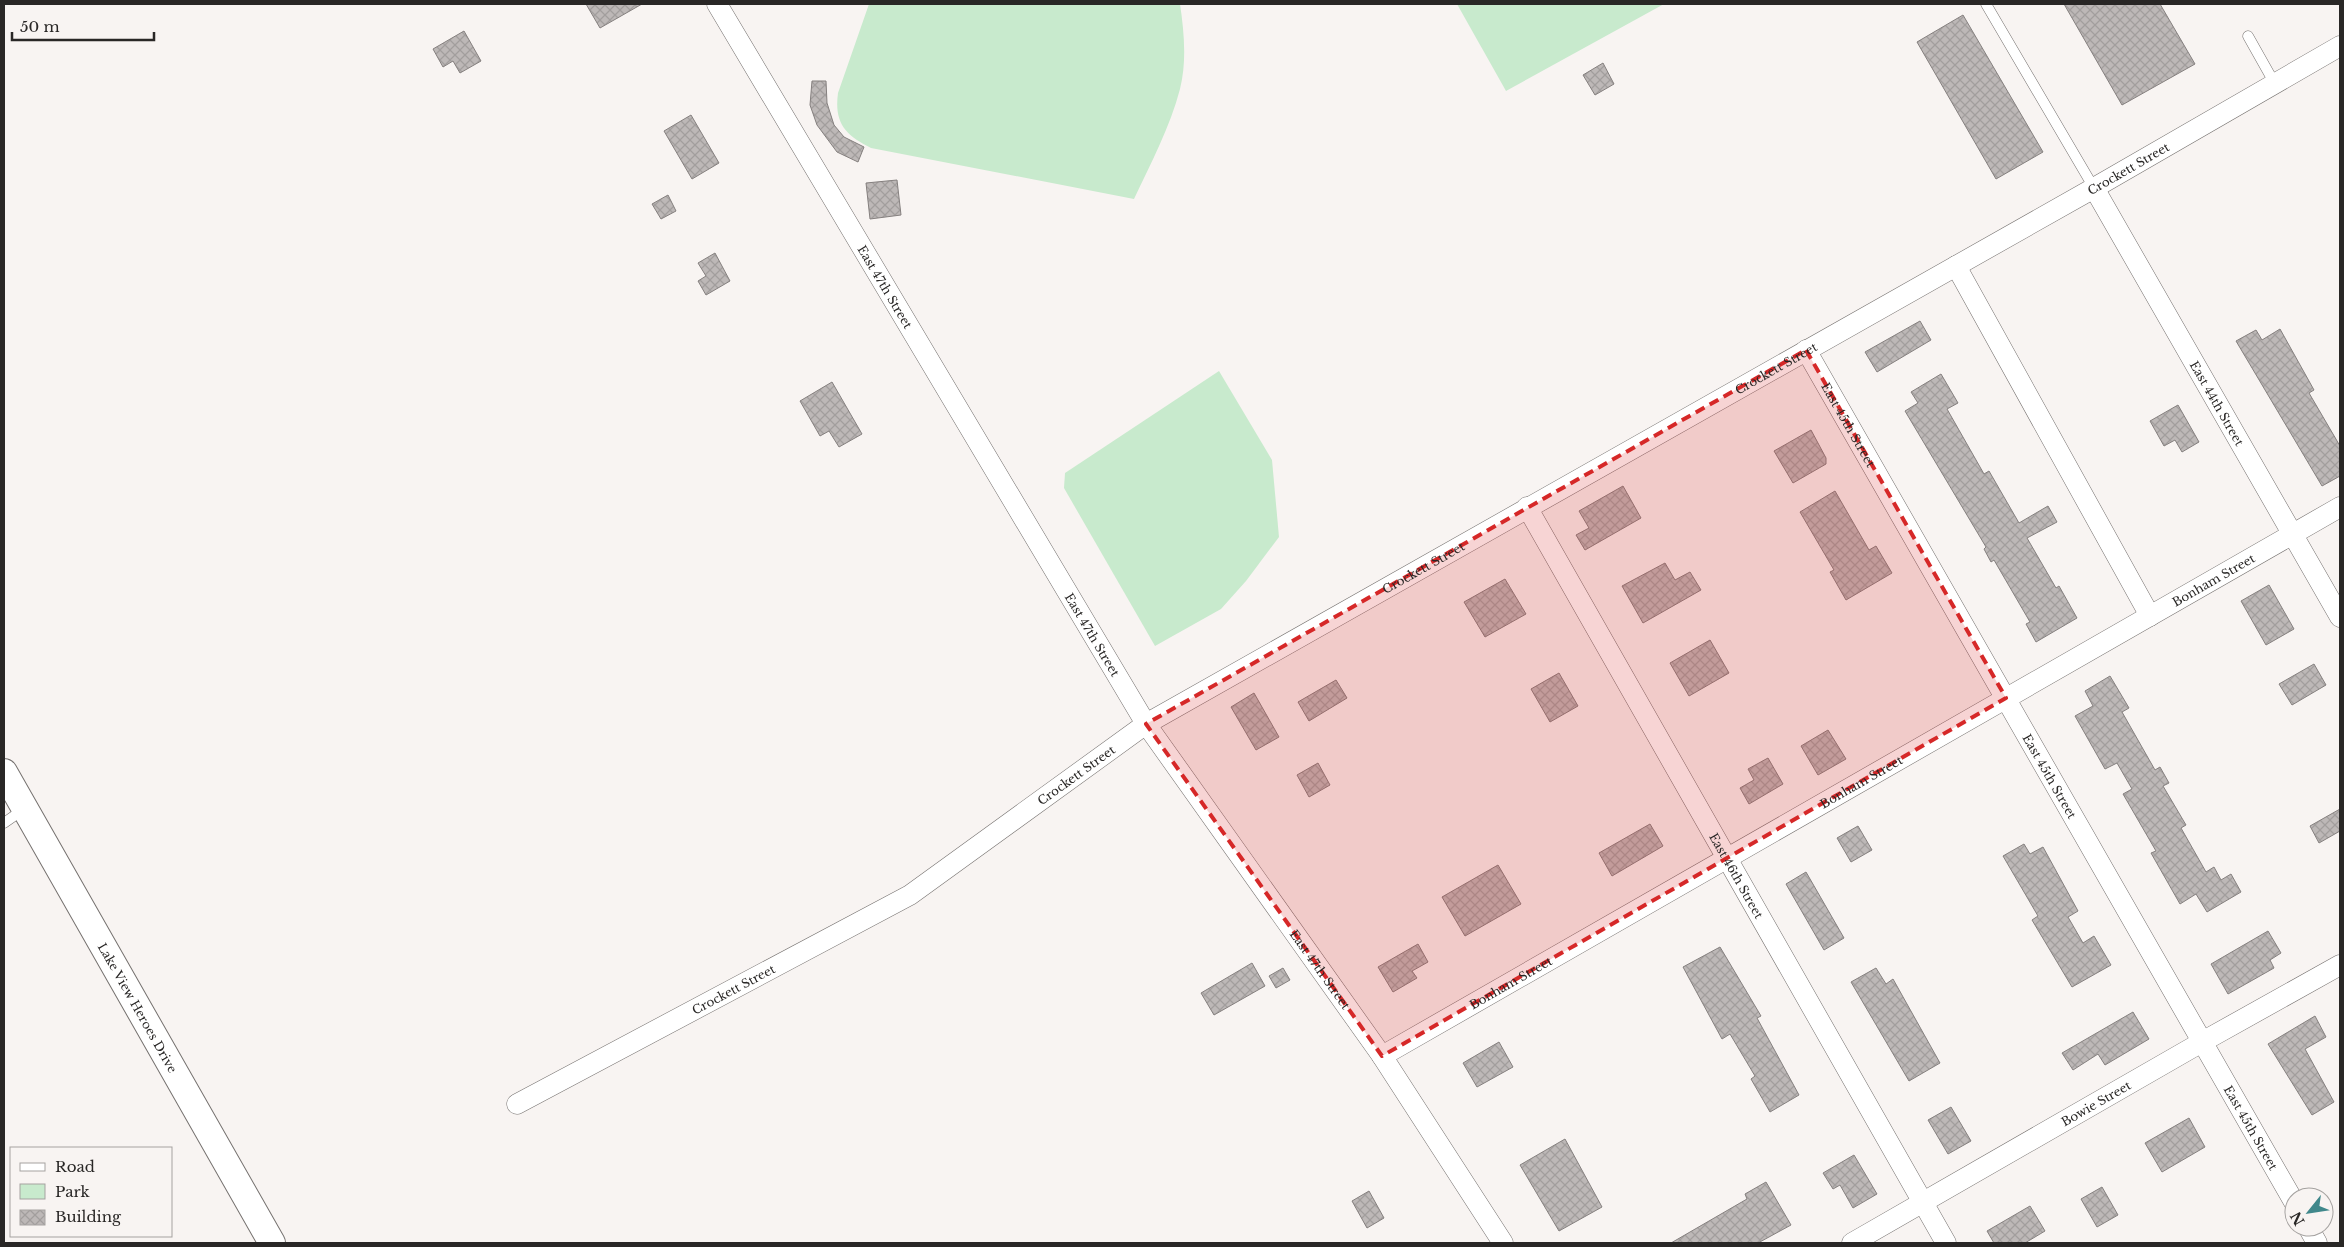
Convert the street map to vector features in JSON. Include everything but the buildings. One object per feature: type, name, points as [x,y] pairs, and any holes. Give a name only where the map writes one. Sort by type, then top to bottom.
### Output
[{"type":"street","name":"East 47th Street","points":[[717,4],[1146,724],[1382,1056],[1502,1243]]},
{"type":"street","name":"Crockett Street","points":[[518,1104],[910,895],[1146,724],[2094,188],[2340,46]]},
{"type":"street","name":"East 44th Street","points":[[2094,188],[2340,617]]},
{"type":"street","points":[[1956,266],[2150,616]]},
{"type":"street","name":"East 45th Street","points":[[1806,350],[2285,1187]]},
{"type":"street","name":"East 46th Street","points":[[1527,507],[1946,1243]]},
{"type":"street","name":"Bonham Street","points":[[1382,1056],[2340,507]]},
{"type":"street","name":"Lake View Heroes Drive","points":[[4,772],[272,1243]]},
{"type":"street","name":"Bowie Street","points":[[1852,1243],[2340,965]]},
{"type":"lane","points":[[1986,4],[2094,188]]},
{"type":"lane","points":[[2248,36],[2275,84]]},
{"type":"lane","points":[[4,823],[25,809]]},
{"type":"highlighted area","points":[[1806,350],[2006,698],[1382,1056],[1146,724]]},
{"type":"green space","points":[[869,4],[1180,4],[1184,35],[1184,57],[1180,89],[1166,131],[1134,199],[871,148],[854,138],[843,127],[840,120],[837,103],[838,93]]},
{"type":"green space","points":[[1457,4],[1664,4],[1506,91]]},
{"type":"green space","points":[[1219,371],[1272,460],[1279,537],[1246,581],[1221,609],[1155,646],[1064,488],[1065,473]]}]
